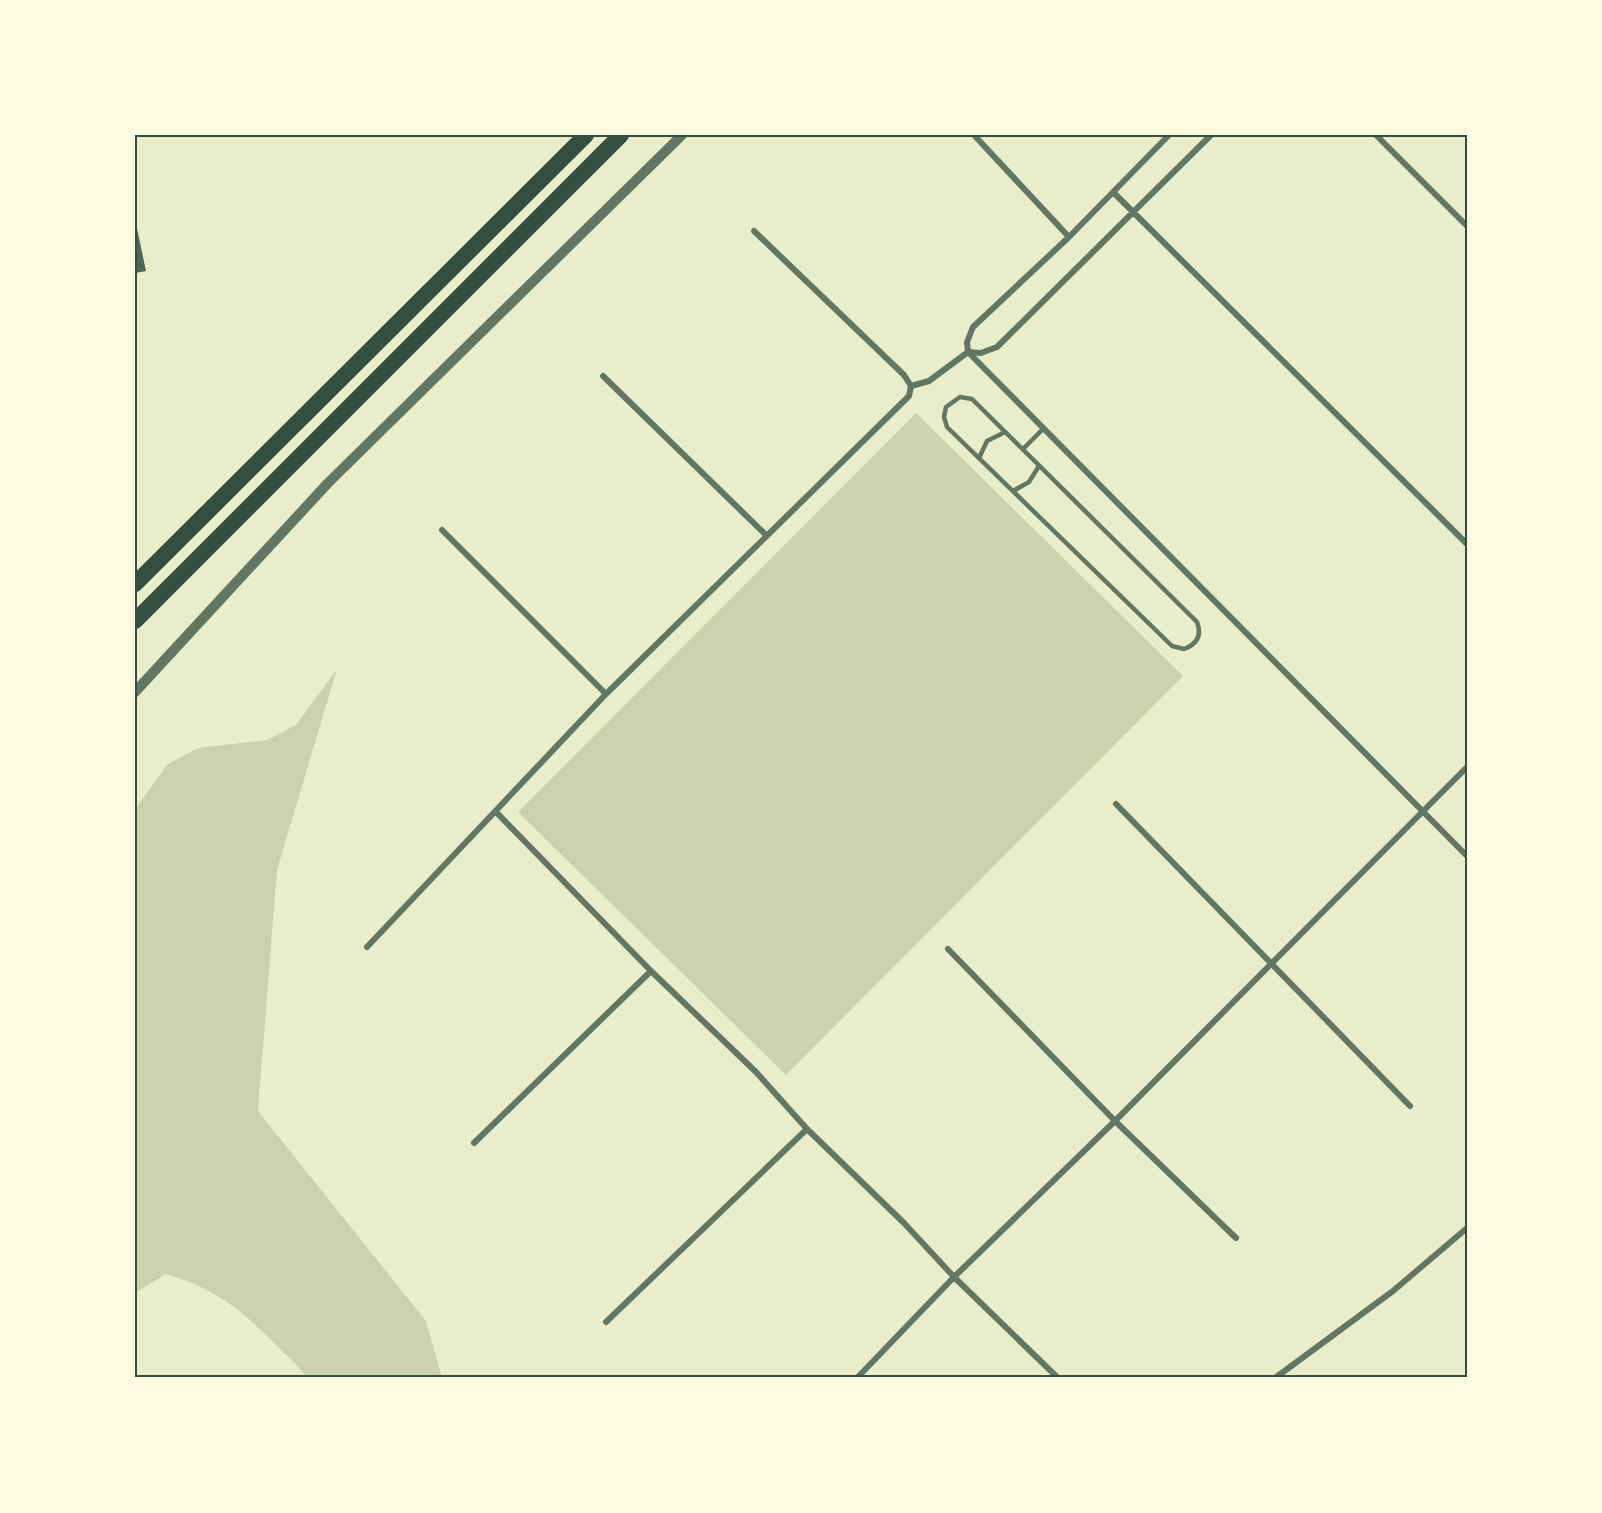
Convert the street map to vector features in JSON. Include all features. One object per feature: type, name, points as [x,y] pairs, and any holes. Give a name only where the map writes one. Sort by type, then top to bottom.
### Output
[{"type":"highway","points":[[135,584],[586,135]]},
{"type":"highway","points":[[135,621],[621,135]]},
{"type":"street","points":[[135,692],[328,483],[682,135]]},
{"type":"street","points":[[974,135],[1069,237]]},
{"type":"street","points":[[1169,135],[1069,237],[972,327],[966,342],[968,352],[1042,430],[1467,856]]},
{"type":"street","points":[[911,386],[929,381],[968,352],[981,353],[997,347],[1211,135]]},
{"type":"street","points":[[1376,135],[1467,226]]},
{"type":"street","points":[[1113,192],[1467,544]]},
{"type":"street","points":[[366,947],[606,694],[909,396],[911,386],[904,375],[754,231]]},
{"type":"street","points":[[603,376],[767,536]]},
{"type":"street","points":[[442,530],[606,694]]},
{"type":"street","points":[[857,1378],[954,1277],[1115,1121],[1467,767]]},
{"type":"street","points":[[1116,804],[1273,962],[1410,1106]]},
{"type":"street","points":[[496,812],[651,971],[756,1072],[807,1129],[1058,1378]]},
{"type":"street","points":[[948,949],[1115,1121],[1236,1238]]},
{"type":"street","points":[[474,1143],[651,971]]},
{"type":"street","points":[[606,1322],[807,1129]]},
{"type":"street","points":[[1275,1378],[1393,1291],[1467,1228]]},
{"type":"lane","points":[[960,397],[972,399],[1023,449],[1197,622],[1199,633],[1195,643],[1184,649],[1172,646],[979,458],[945,423],[944,412],[949,403],[960,397]]},
{"type":"lane","points":[[1023,449],[1042,430]]},
{"type":"lane","points":[[979,458],[987,441],[1005,432]]},
{"type":"lane","points":[[1013,491],[1029,482],[1039,466]]},
{"type":"green space","points":[[916,413],[1183,676],[786,1075],[518,812]]},
{"type":"green space","points":[[337,669],[277,870],[258,1111],[426,1321],[442,1378],[307,1378],[292,1360],[250,1320],[225,1301],[198,1286],[166,1274],[135,1293],[135,809],[168,764],[198,748],[267,740],[296,725]]},
{"type":"building","points":[[135,219],[146,271],[135,273]]}]
